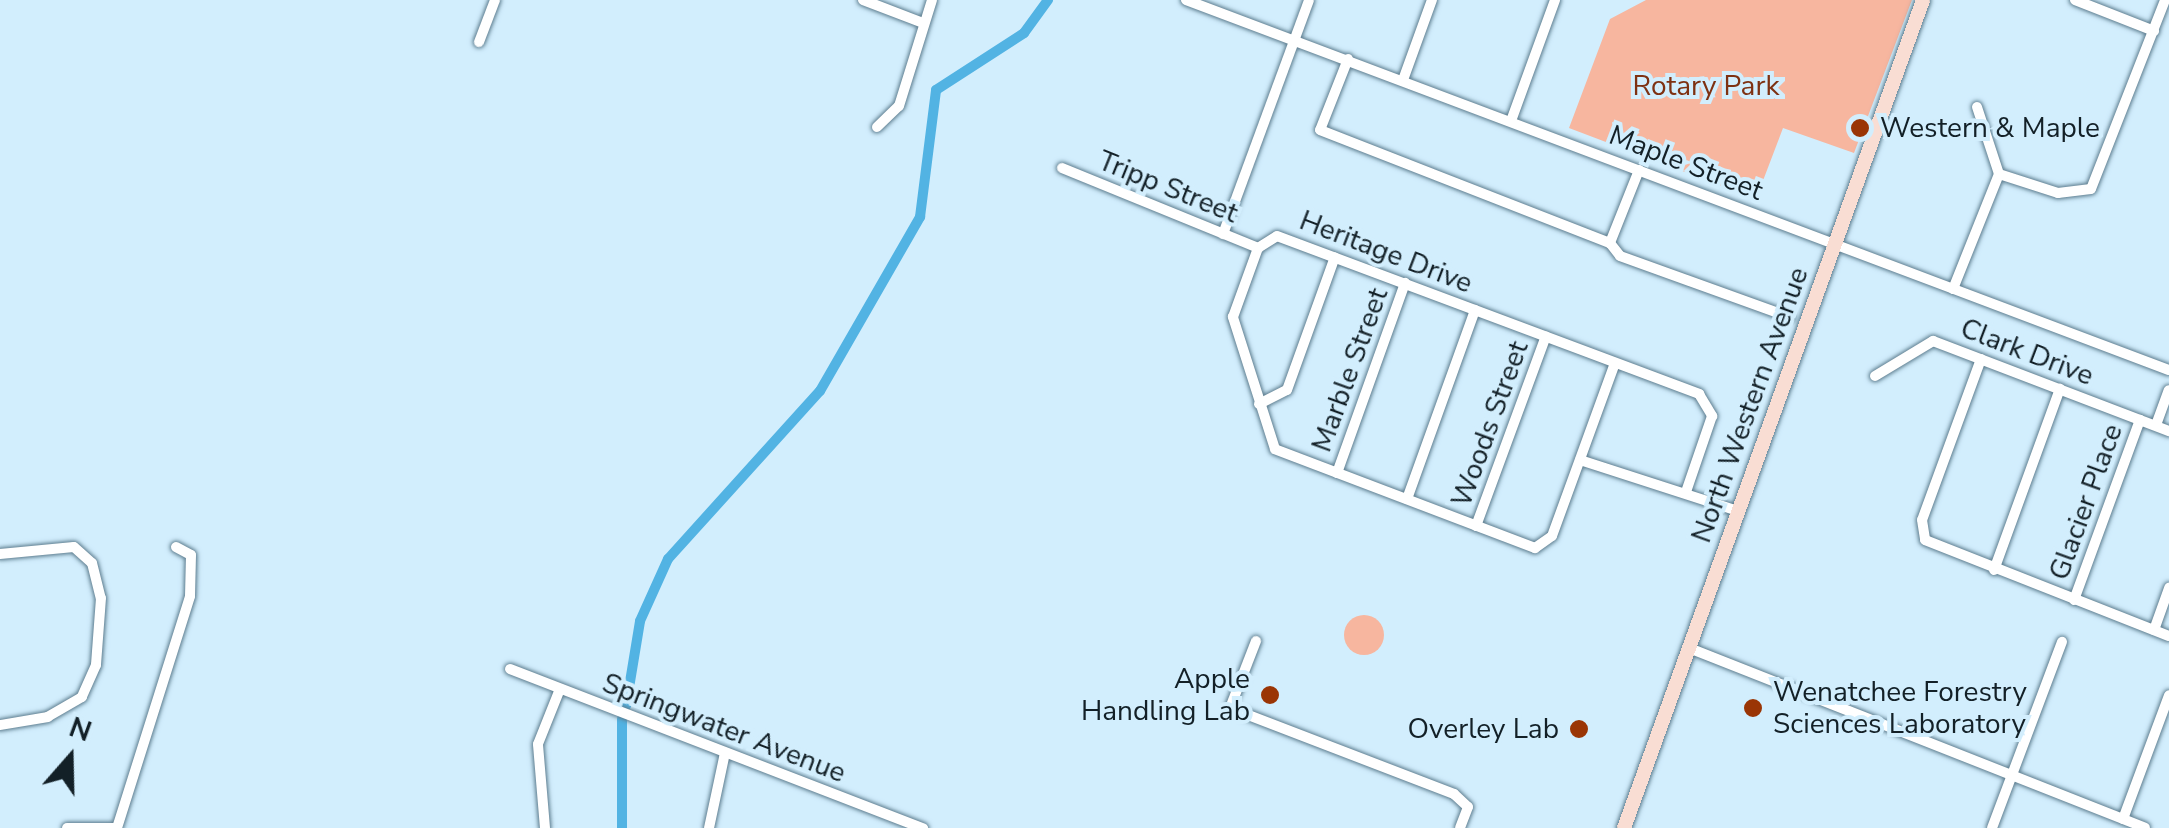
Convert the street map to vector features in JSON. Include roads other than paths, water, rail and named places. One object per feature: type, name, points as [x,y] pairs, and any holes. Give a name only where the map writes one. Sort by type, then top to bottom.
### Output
[{"type":"main road","name":"North Western Avenue","points":[[1624,828],[1923,0]]},
{"type":"street","points":[[480,42],[496,0]]},
{"type":"street","points":[[863,0],[924,23]]},
{"type":"street","points":[[876,127],[899,106],[932,0]]},
{"type":"street","name":"Maple Street","points":[[1186,0],[2169,370]]},
{"type":"street","points":[[1223,234],[1308,0]]},
{"type":"street","points":[[1403,80],[1432,0]]},
{"type":"street","points":[[1511,121],[1555,0]]},
{"type":"street","points":[[2075,0],[2154,30]]},
{"type":"street","points":[[1999,174],[2058,193],[2091,190],[2165,0]]},
{"type":"street","points":[[1348,59],[1320,130],[1610,244],[1620,256],[1789,317]]},
{"type":"street","points":[[1953,289],[1999,174],[1977,107]]},
{"type":"street","name":"Tripp Street","points":[[1062,168],[1258,248]]},
{"type":"street","points":[[1610,244],[1639,170]]},
{"type":"street","name":"Heritage Drive","points":[[1580,460],[1544,547],[1476,526],[1275,449],[1233,318],[1258,248],[1276,236],[1546,336],[1710,403],[1686,492]]},
{"type":"street","points":[[1259,404],[1287,390],[1335,257]]},
{"type":"street","name":"Marble Street","points":[[1338,473],[1405,283]]},
{"type":"street","points":[[1406,499],[1476,310]]},
{"type":"street","name":"Woods Street","points":[[1476,526],[1546,336]]},
{"type":"street","name":"Clark Drive","points":[[1875,376],[1921,342],[1981,359],[2169,430]]},
{"type":"street","points":[[1981,359],[1921,528],[1931,546],[2169,636]]},
{"type":"street","points":[[1615,363],[1580,460],[1738,511]]},
{"type":"street","points":[[1994,570],[2060,389]]},
{"type":"street","name":"Glacier Place","points":[[2156,425],[2169,390]]},
{"type":"street","name":"Glacier Place","points":[[2074,600],[2140,420]]},
{"type":"street","points":[[0,554],[74,547],[92,563],[101,598],[96,665],[82,697],[48,717],[0,725]]},
{"type":"street","points":[[68,828],[117,828],[190,596],[191,555],[176,548]]},
{"type":"street","points":[[2154,630],[2169,588]]},
{"type":"street","points":[[1256,641],[1230,708],[1454,794],[1468,807],[1460,828]]},
{"type":"street","points":[[1992,828],[2062,642]]},
{"type":"street","points":[[1689,648],[2145,828]]},
{"type":"street","name":"Springwater Avenue","points":[[510,669],[923,828]]},
{"type":"street","points":[[546,828],[538,744],[560,688]]},
{"type":"street","points":[[2123,819],[2169,695]]},
{"type":"street","points":[[709,828],[725,753]]},
{"type":"waterway","points":[[626,706],[640,621],[668,559],[820,391],[920,217],[936,90],[1024,33],[1048,0]]},
{"type":"waterway","points":[[622,719],[622,828]]},
{"type":"place","name":"Western & Maple","points":[[1860,128]]},
{"type":"place","name":"Apple Handling Lab","points":[[1270,695]]},
{"type":"place","name":"Wenatchee Forestry Sciences Laboratory","points":[[1753,708]]},
{"type":"place","name":"Overley Lab","points":[[1579,729]]},
{"type":"park label","name":"Rotary Park","points":[[1706,86]]}]
